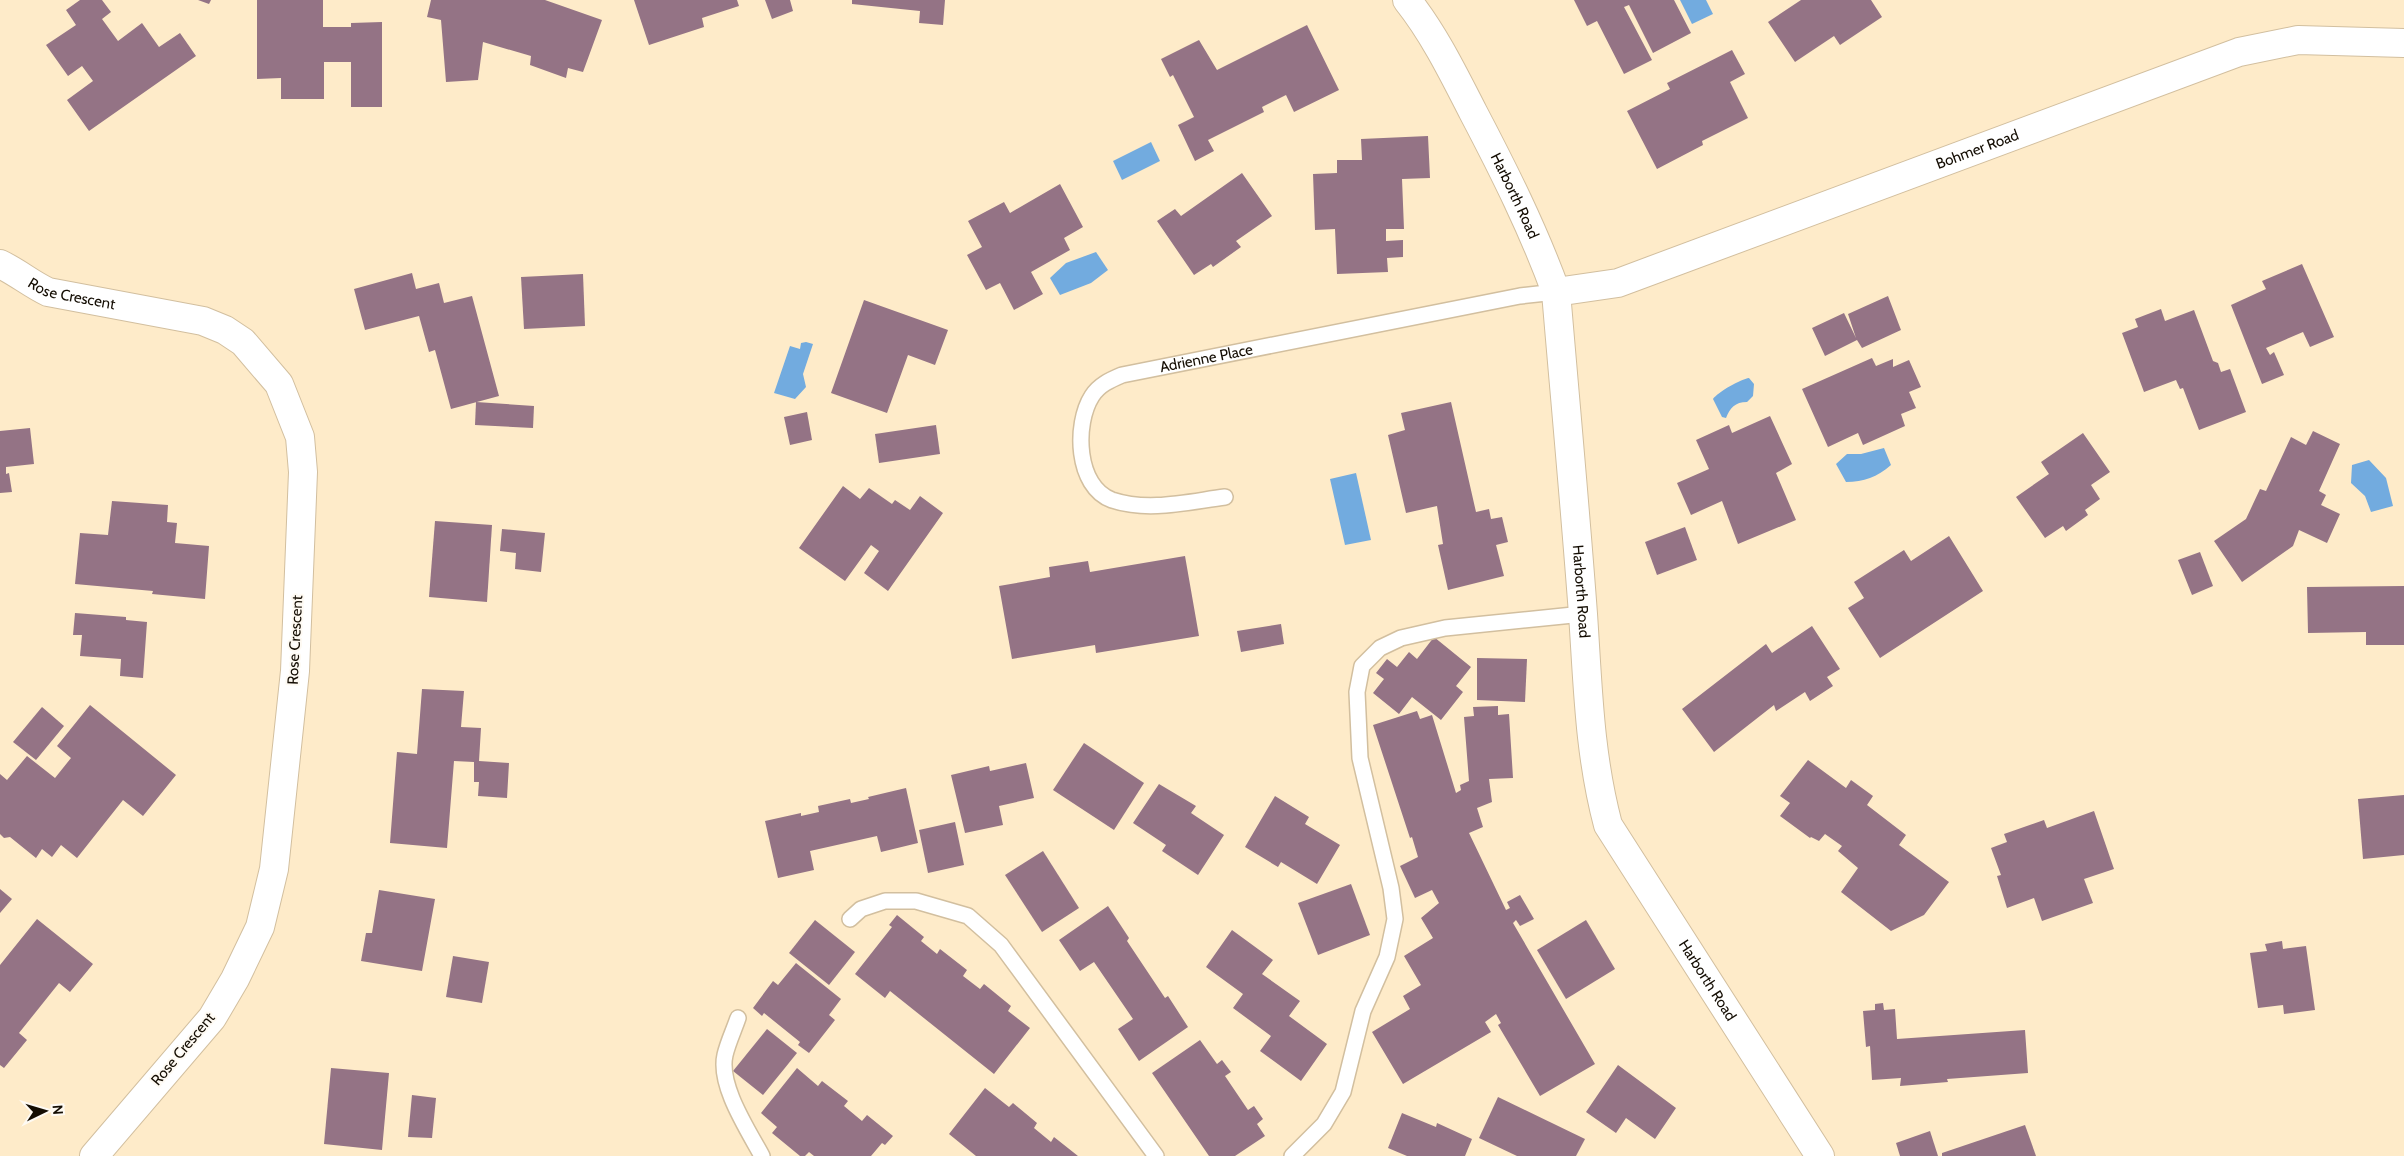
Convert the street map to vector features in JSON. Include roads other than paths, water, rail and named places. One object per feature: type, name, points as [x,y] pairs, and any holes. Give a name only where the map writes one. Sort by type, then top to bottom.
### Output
[{"type":"street","name":"Harborth Road","points":[[1407,0],[1438,45],[1505,174],[1539,246],[1556,292],[1583,614],[1591,740],[1597,782],[1608,824],[1820,1156]]},
{"type":"street","name":"Bohmer Road","points":[[1556,292],[1618,283],[2239,52],[2298,40],[2404,43]]},
{"type":"street","name":"Rose Crescent","points":[[0,264],[48,292],[186,317],[226,330],[243,342],[279,384],[300,437],[303,472],[295,671],[274,869],[260,927],[235,979],[212,1018],[94,1156]]},
{"type":"lane","name":"Adrienne Place","points":[[1224,497],[1144,507],[1110,499],[1090,482],[1080,445],[1081,421],[1092,396],[1107,381],[1122,375],[1520,296],[1556,292]]},
{"type":"lane","points":[[1292,1156],[1324,1124],[1343,1092],[1363,1011],[1386,957],[1395,919],[1391,888],[1360,758],[1357,692],[1362,666],[1380,648],[1400,638],[1445,628],[1583,614]]},
{"type":"lane","points":[[850,919],[861,909],[885,901],[916,901],[968,916],[1001,945],[1156,1156]]},
{"type":"lane","points":[[738,1018],[724,1056],[725,1074],[733,1100],[762,1156]]},
{"type":"water","points":[[1680,0],[1706,0],[1713,14],[1692,24]]},
{"type":"water","points":[[1151,142],[1160,161],[1122,180],[1113,161]]},
{"type":"water","points":[[1096,252],[1108,270],[1091,283],[1060,295],[1050,278],[1066,263]]},
{"type":"water","points":[[801,343],[813,344],[803,374],[806,387],[795,399],[774,393],[790,346],[800,349]]},
{"type":"water","points":[[1749,378],[1754,384],[1753,396],[1747,402],[1734,406],[1726,418],[1722,417],[1713,399],[1730,386]]},
{"type":"water","points":[[1884,448],[1891,465],[1881,473],[1870,478],[1846,482],[1836,464],[1847,454],[1861,454]]},
{"type":"water","points":[[2369,460],[2386,478],[2393,506],[2371,512],[2365,496],[2351,483],[2352,465]]},
{"type":"water","points":[[1356,473],[1371,540],[1345,545],[1330,479]]}]
